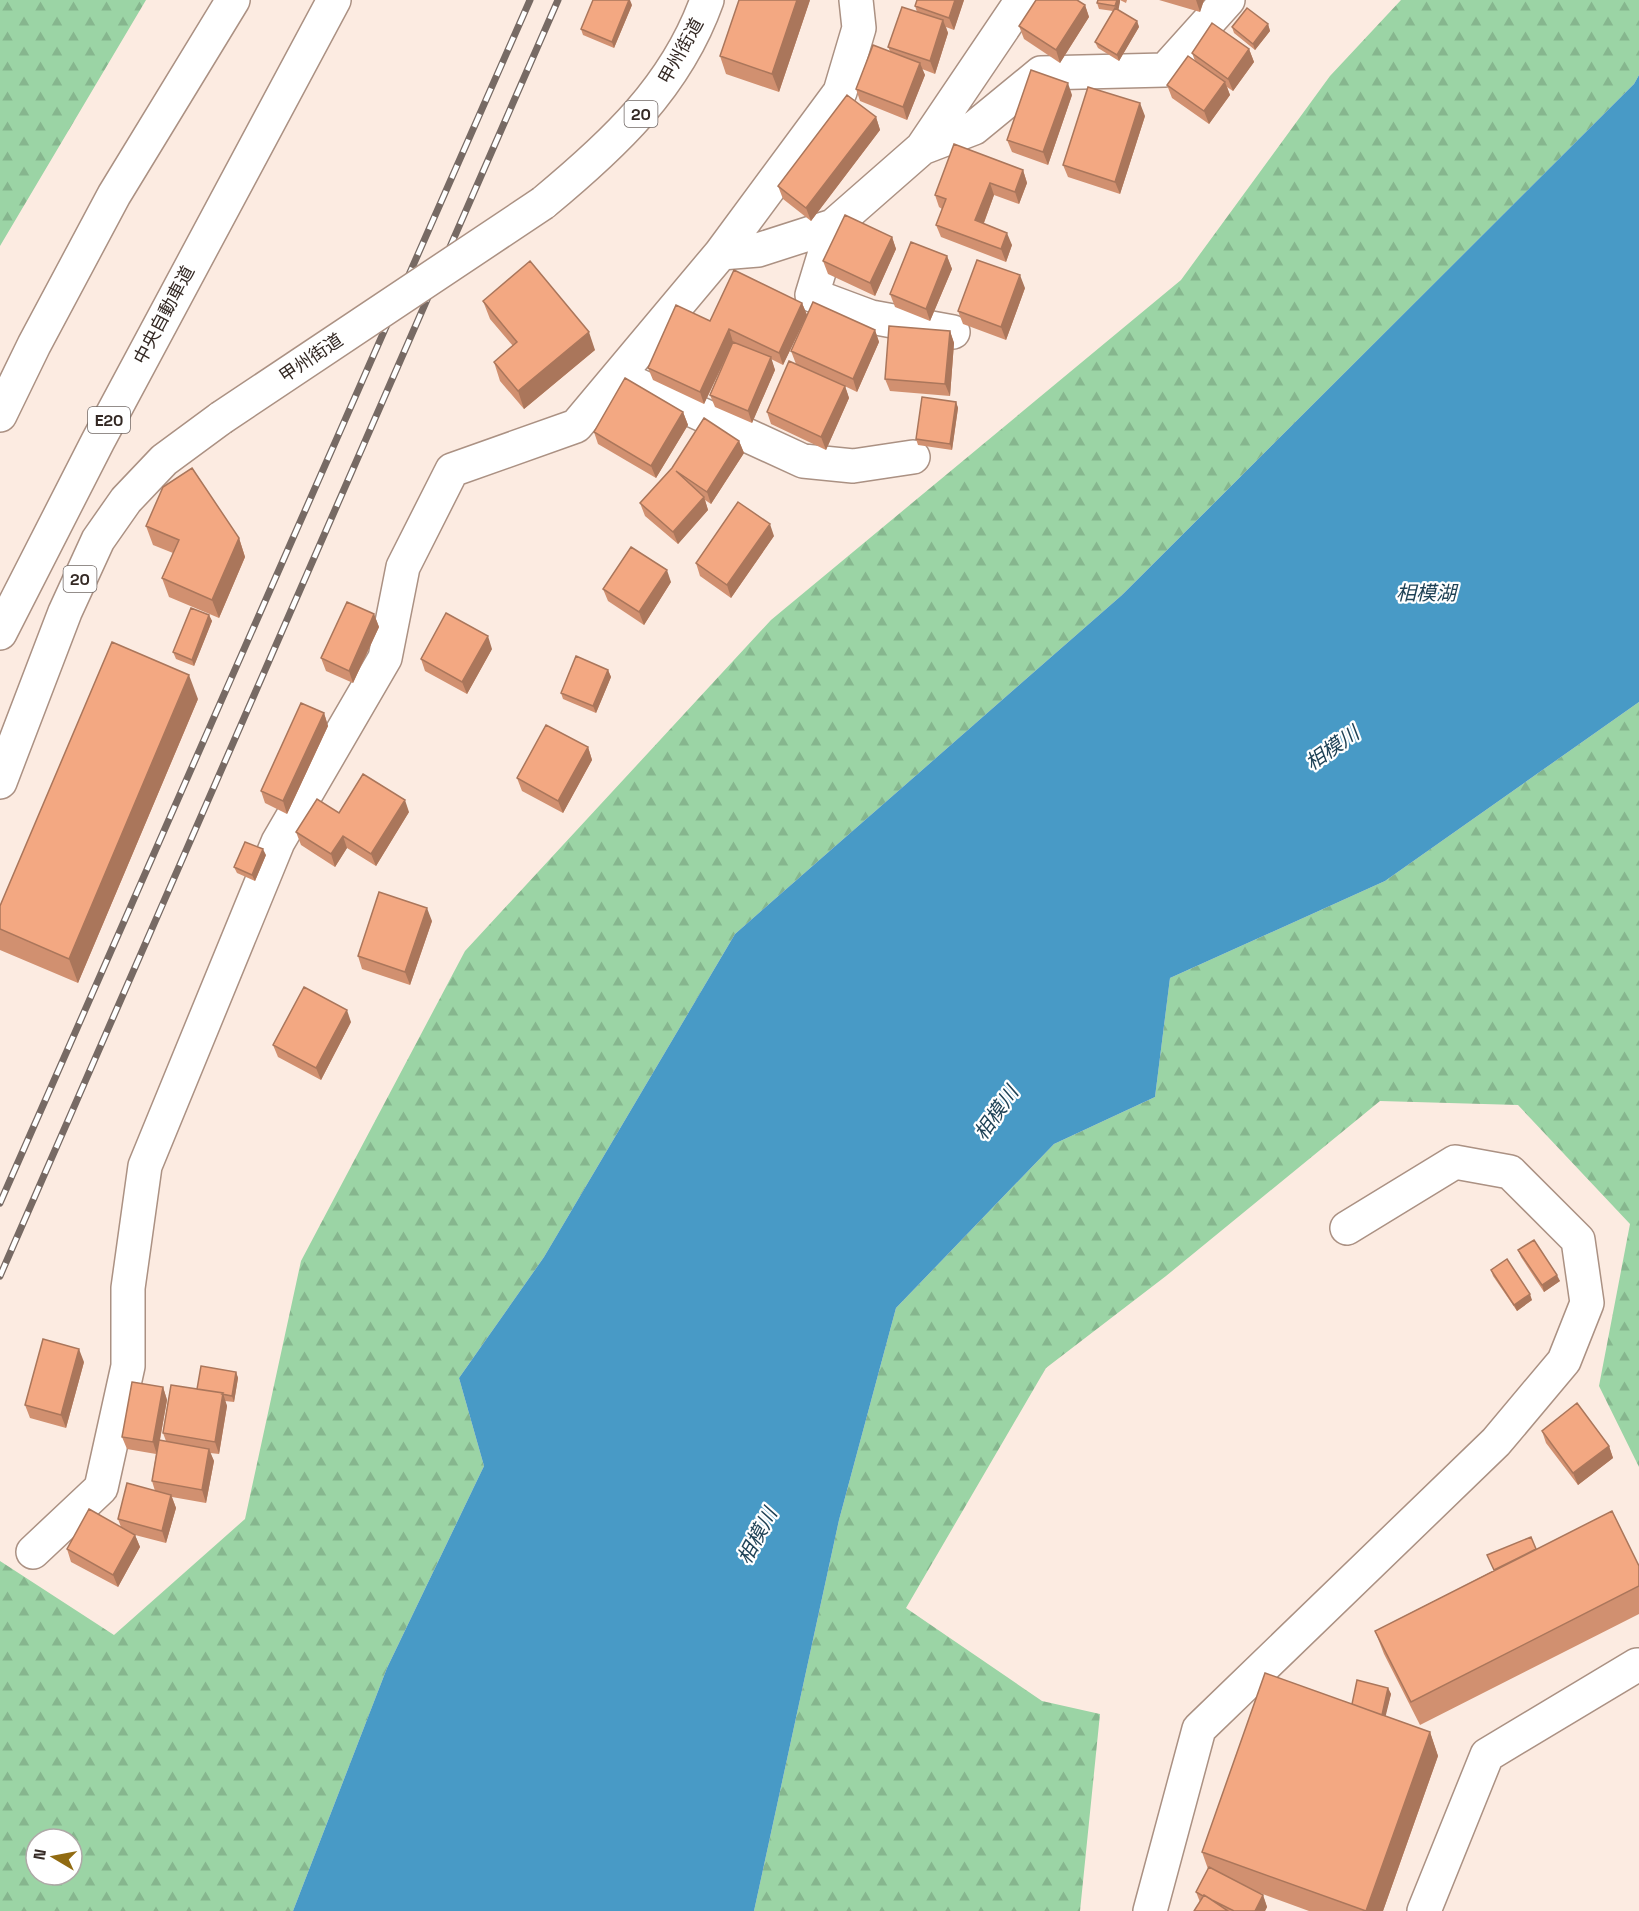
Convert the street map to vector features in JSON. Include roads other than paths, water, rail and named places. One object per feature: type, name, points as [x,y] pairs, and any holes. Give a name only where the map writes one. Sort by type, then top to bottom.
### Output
[{"type":"main road","points":[[0,415],[34,345],[114,195],[233,0]]},
{"type":"main road","name":"中央自動車道","points":[[0,633],[221,207],[334,0]]},
{"type":"main road","name":"甲州街道","points":[[0,782],[65,612],[98,540],[126,500],[164,460],[221,418],[543,203],[601,155],[643,111],[674,70],[698,27],[707,0]]},
{"type":"main road","points":[[33,1552],[101,1488],[128,1366],[128,1288],[145,1166],[278,842],[385,658],[403,567],[452,470],[576,426],[721,253],[840,92],[859,28],[856,0]]},
{"type":"main road","points":[[721,253],[758,250],[833,226],[922,148],[1022,0]]},
{"type":"main road","points":[[922,148],[974,128],[1041,73],[1165,70],[1228,0]]},
{"type":"main road","points":[[833,226],[812,295],[871,317],[953,332]]},
{"type":"main road","points":[[618,376],[803,461],[853,466],[913,457]]},
{"type":"main road","points":[[1150,1911],[1199,1729],[1496,1442],[1564,1361],[1587,1303],[1578,1240],[1510,1172],[1455,1162],[1347,1228]]},
{"type":"main road","points":[[1424,1911],[1488,1755],[1637,1665]]},
{"type":"water","name":"相模湖","points":[[1639,75],[1639,702],[1385,881],[1170,978],[1155,1097],[1054,1144],[896,1308],[839,1520],[754,1911],[293,1911],[387,1668],[484,1466],[459,1378],[544,1257],[735,934],[1122,595],[1634,84]]},
{"type":"railway","points":[[0,1203],[530,0]]},
{"type":"railway","points":[[0,1276],[558,0]]},
{"type":"water label","name":"相模川","points":[[1332,748]]},
{"type":"water label","name":"相模川","points":[[996,1113]]},
{"type":"water label","name":"相模川","points":[[757,1536]]}]
